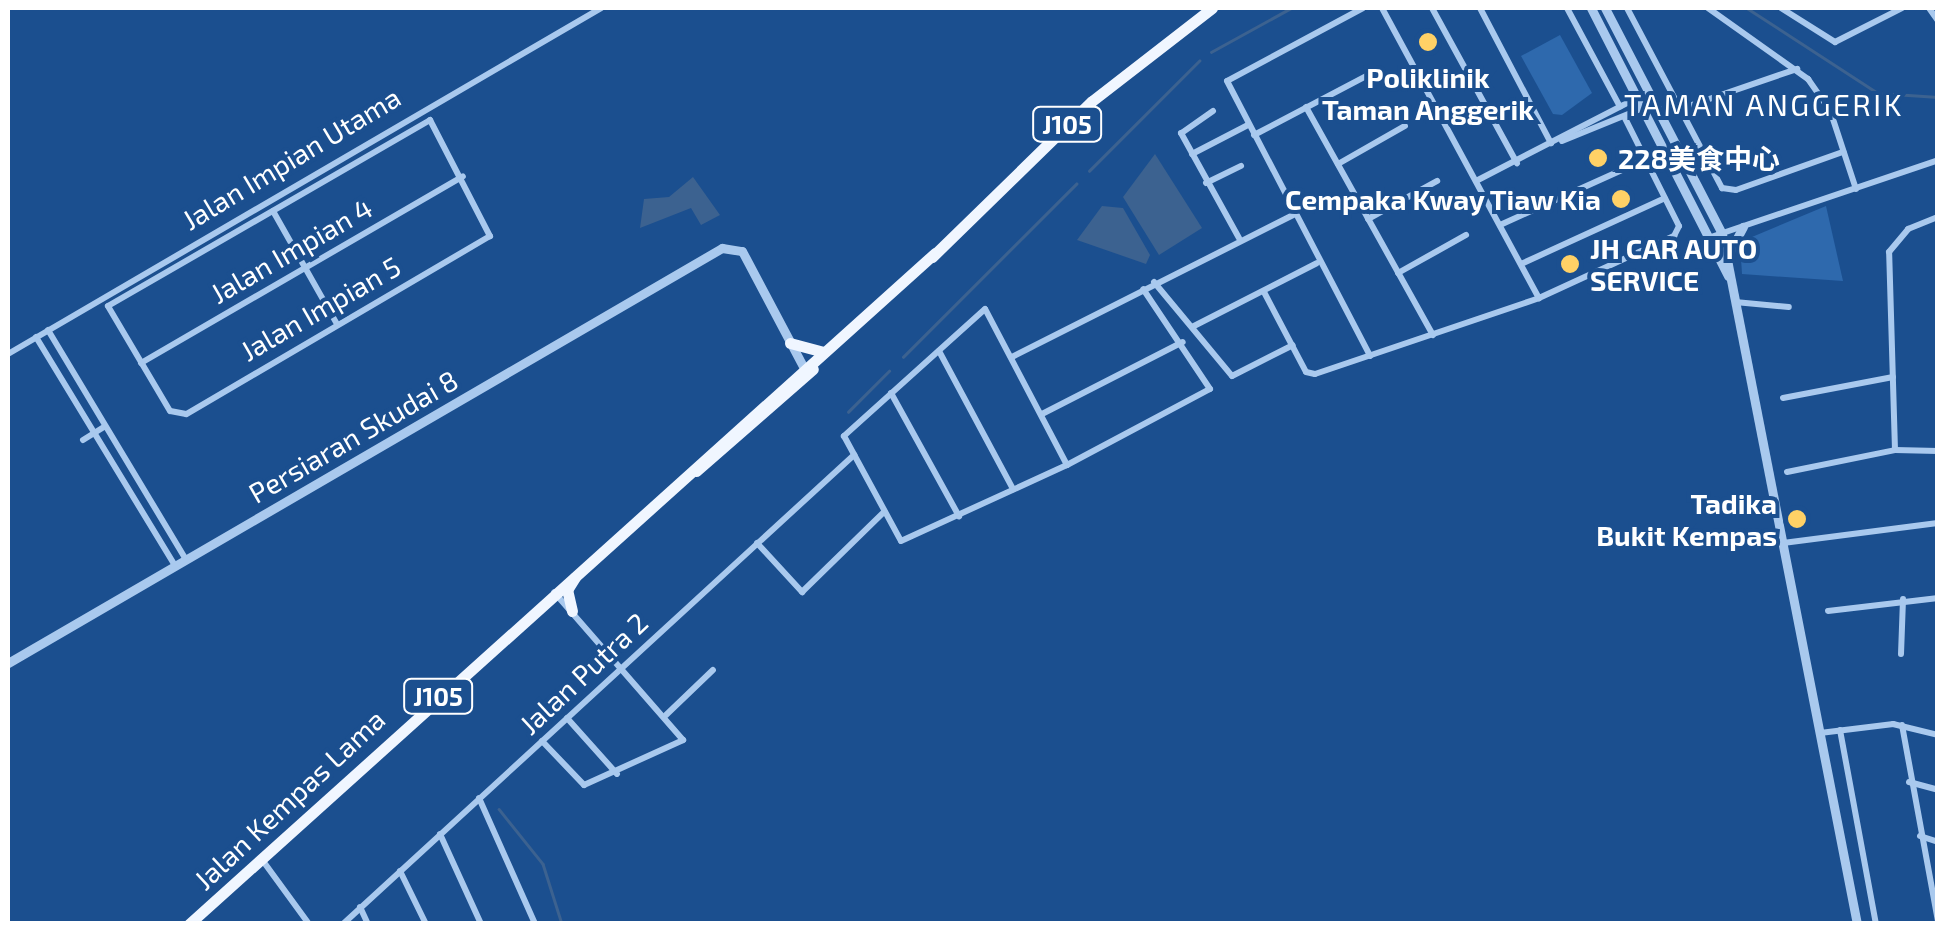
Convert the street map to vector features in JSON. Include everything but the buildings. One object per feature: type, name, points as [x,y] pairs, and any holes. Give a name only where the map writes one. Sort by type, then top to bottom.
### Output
[{"type":"main road","name":"Jalan Kempas Lama","points":[[188,924],[263,861],[514,625],[805,372],[1110,85],[1212,8]]},
{"type":"main road","name":"Jalan Kempas Lama","points":[[805,372],[935,253]]},
{"type":"main road","points":[[790,342],[823,352]]},
{"type":"main road","points":[[514,625],[548,606],[572,611],[570,583],[606,546]]},
{"type":"street","name":"Jalan Impian Utama","points":[[8,354],[600,8]]},
{"type":"street","points":[[1363,8],[1228,78],[1292,215],[1370,356]]},
{"type":"street","points":[[1382,8],[1539,298]]},
{"type":"street","points":[[1432,8],[1518,163]]},
{"type":"street","points":[[1480,8],[1551,143]]},
{"type":"street","points":[[1567,8],[1620,106]]},
{"type":"street","points":[[1592,8],[1644,94],[1728,256],[1730,278]]},
{"type":"street","points":[[1598,20],[1607,11],[1625,8],[1718,184],[1736,190],[1844,152]]},
{"type":"street","points":[[1708,8],[1797,69],[1830,110],[1856,189]]},
{"type":"street","points":[[1781,8],[1835,42],[1902,8]]},
{"type":"street","points":[[1929,8],[1938,21]]},
{"type":"street","points":[[1607,11],[1644,94]]},
{"type":"street","points":[[1680,109],[1797,69]]},
{"type":"street","points":[[1254,135],[1372,73]]},
{"type":"street","points":[[1476,181],[1518,163],[1644,94]]},
{"type":"street","points":[[1551,143],[1625,118],[1650,105]]},
{"type":"street","points":[[1306,107],[1433,335]]},
{"type":"street","points":[[1213,112],[1181,133],[1239,238]]},
{"type":"street","points":[[1264,292],[1310,375],[1539,298],[1674,236],[1679,226],[1625,118]]},
{"type":"street","points":[[141,363],[108,306],[430,120],[463,176]]},
{"type":"street","points":[[1192,154],[1248,125]]},
{"type":"street","points":[[1338,164],[1405,126]]},
{"type":"street","points":[[1500,224],[1646,159]]},
{"type":"street","points":[[1716,235],[1938,160]]},
{"type":"street","points":[[1206,183],[1240,166]]},
{"type":"street","name":"Jalan Impian 5","points":[[141,363],[170,411],[186,414],[493,233],[463,176]]},
{"type":"street","name":"Jalan Impian 4","points":[[141,363],[463,176]]},
{"type":"street","points":[[1368,218],[1436,181]]},
{"type":"street","points":[[1521,264],[1665,198]]},
{"type":"street","points":[[272,211],[337,324]]},
{"type":"street","points":[[1012,358],[1239,238],[1292,215]]},
{"type":"street","points":[[1895,450],[1889,252],[1908,228],[1938,217]]},
{"type":"street","points":[[1728,256],[1743,228]]},
{"type":"street","points":[[1398,273],[1466,235]]},
{"type":"street","points":[[1716,235],[1735,302],[1858,924]]},
{"type":"street","name":"Persiaran Skudai 8","points":[[8,663],[722,248],[742,251],[790,342]]},
{"type":"street","points":[[1192,327],[1318,263]]},
{"type":"street","points":[[1154,282],[1236,377],[1293,345]]},
{"type":"street","points":[[1068,465],[985,309],[844,436],[899,538],[959,516],[1068,465],[1210,389],[1183,342],[1143,289]]},
{"type":"street","points":[[1735,302],[1789,307]]},
{"type":"street","points":[[48,330],[186,560]]},
{"type":"street","points":[[36,337],[175,566]]},
{"type":"street","points":[[790,342],[805,372]]},
{"type":"street","points":[[1042,414],[1183,342]]},
{"type":"street","points":[[938,351],[1013,489]]},
{"type":"street","points":[[1783,398],[1893,376]]},
{"type":"street","points":[[891,394],[959,516]]},
{"type":"street","points":[[84,440],[105,426]]},
{"type":"street","points":[[1788,472],[1895,450],[1938,451]]},
{"type":"street","name":"Jalan Putra 2","points":[[343,924],[854,455]]},
{"type":"street","points":[[757,544],[802,592],[884,512]]},
{"type":"street","points":[[1783,543],[1938,523]]},
{"type":"street","points":[[542,741],[581,785],[617,774],[681,744],[680,731],[554,591]]},
{"type":"street","points":[[1828,611],[1903,599],[1938,598]]},
{"type":"street","points":[[1901,654],[1903,599]]},
{"type":"street","points":[[666,715],[712,670]]},
{"type":"street","points":[[567,718],[617,774]]},
{"type":"street","points":[[1818,733],[1902,725],[1938,735]]},
{"type":"street","points":[[1902,725],[1908,782],[1938,921]]},
{"type":"street","points":[[1840,730],[1876,924]]},
{"type":"street","points":[[1908,782],[1938,790]]},
{"type":"street","points":[[479,798],[535,920]]},
{"type":"street","points":[[440,834],[481,924]]},
{"type":"street","points":[[1919,836],[1938,842]]},
{"type":"street","points":[[263,861],[309,924]]},
{"type":"street","points":[[400,870],[426,924]]},
{"type":"street","points":[[360,908],[368,924]]},
{"type":"shaded area","points":[[1560,35],[1592,93],[1562,115],[1553,114],[1521,56]]},
{"type":"shaded area","points":[[1155,154],[1202,228],[1159,255],[1123,197]]},
{"type":"shaded area","points":[[693,177],[720,215],[701,225],[691,208],[640,228],[644,199],[669,197]]},
{"type":"shaded area","points":[[1102,206],[1123,208],[1150,255],[1146,264],[1077,240]]},
{"type":"shaded area","points":[[1826,206],[1843,281],[1742,274],[1740,242]]},
{"type":"waterway","points":[[1211,52],[1291,8]]},
{"type":"waterway","points":[[1747,8],[1878,93],[1938,97]]},
{"type":"waterway","points":[[1089,171],[1199,61]]},
{"type":"waterway","points":[[903,357],[1076,184]]},
{"type":"waterway","points":[[848,412],[889,371]]},
{"type":"waterway","points":[[499,809],[543,864],[562,924]]},
{"type":"place","name":"Poliklinik Taman Anggerik","points":[[1428,42]]},
{"type":"place","name":"228美食中心","points":[[1598,158]]},
{"type":"place","name":"Cempaka Kway Tiaw Kia","points":[[1621,199]]},
{"type":"place","name":"JH CAR AUTO SERVICE","points":[[1570,264]]},
{"type":"place","name":"Tadika Bukit Kempas","points":[[1797,519]]},
{"type":"district","name":"TAMAN ANGGERIK","points":[[1764,104]]}]
